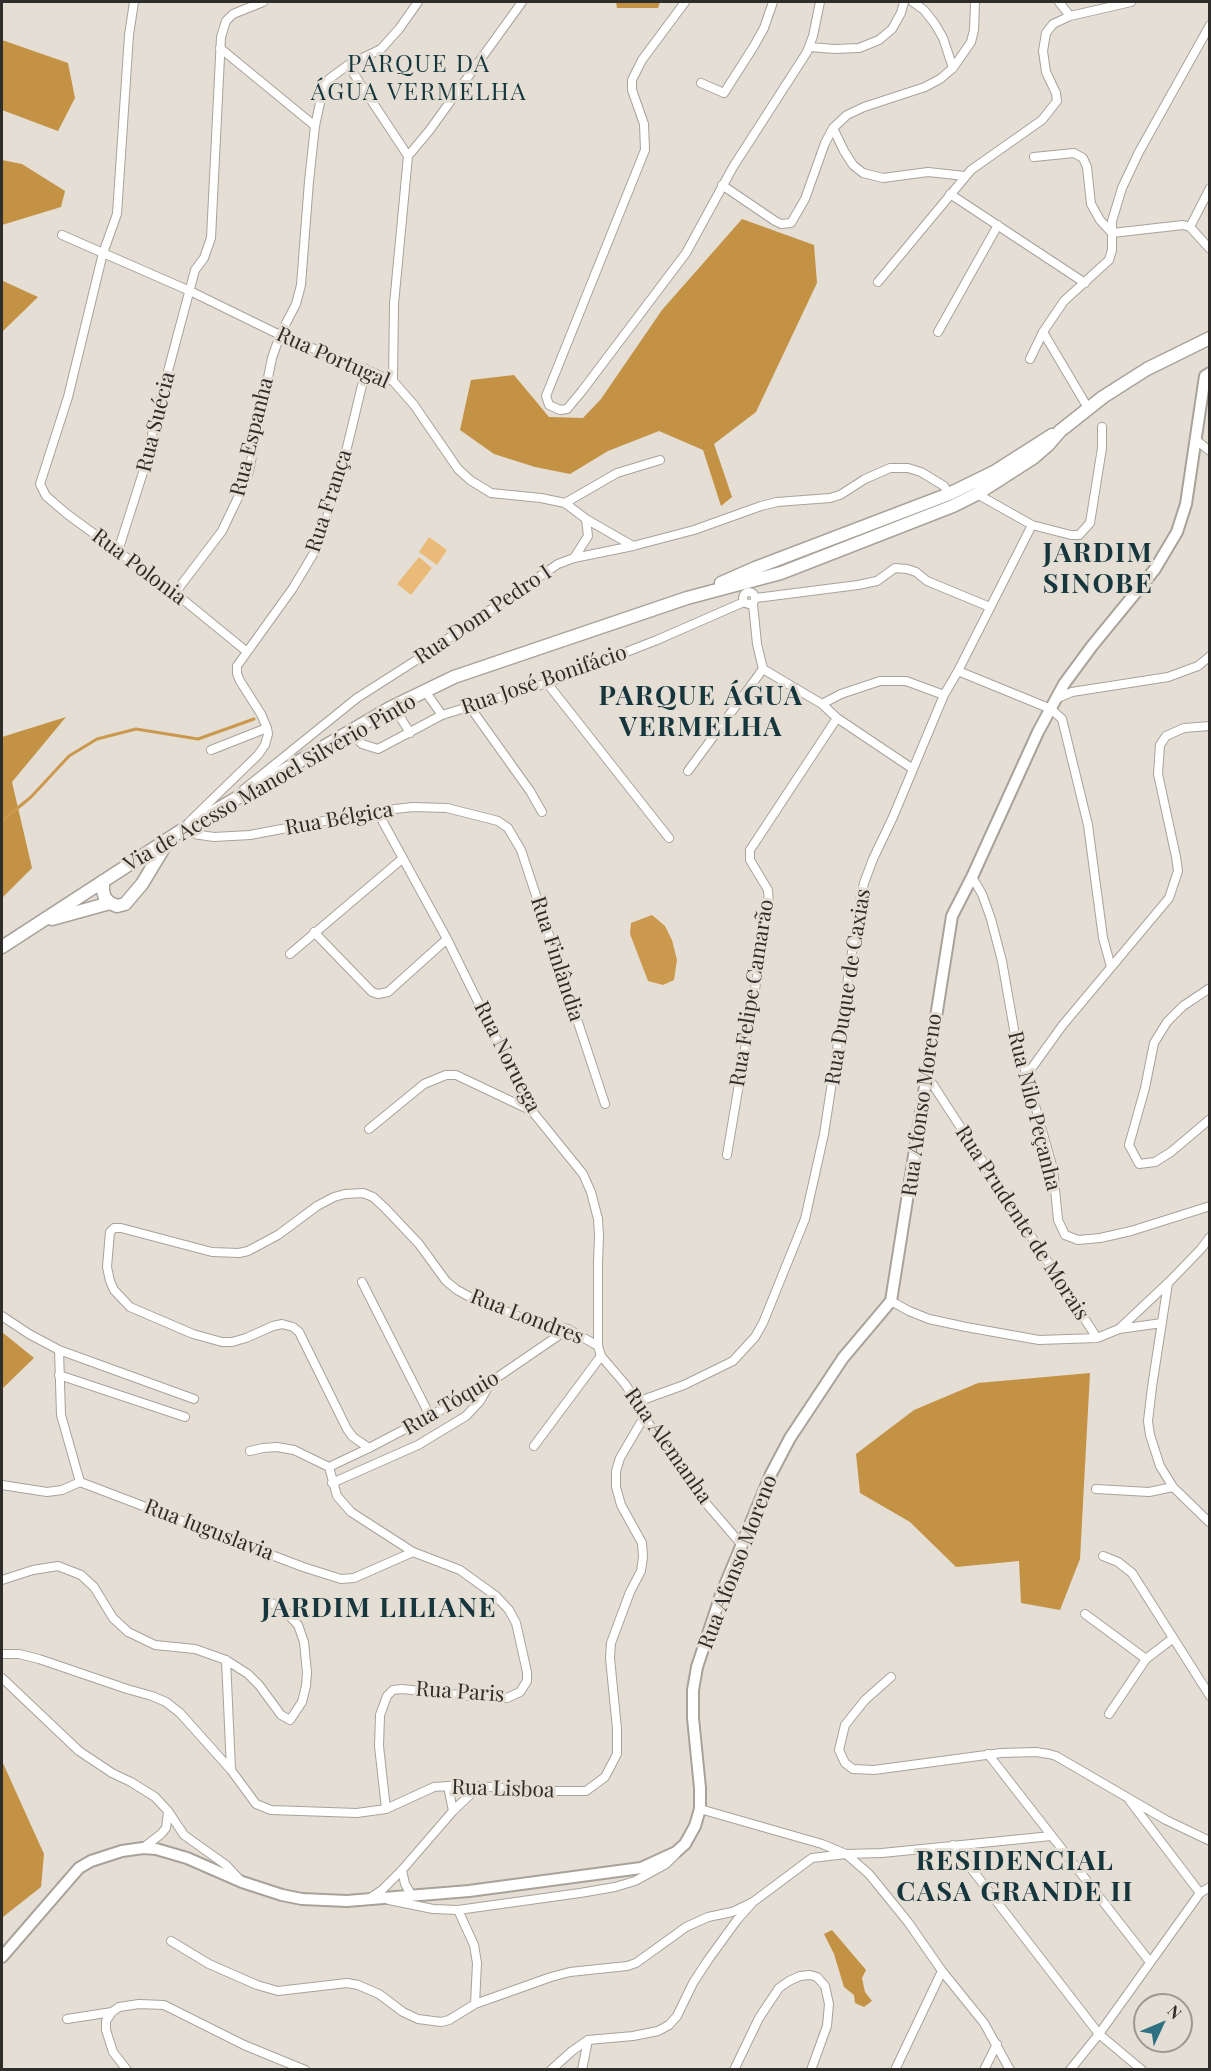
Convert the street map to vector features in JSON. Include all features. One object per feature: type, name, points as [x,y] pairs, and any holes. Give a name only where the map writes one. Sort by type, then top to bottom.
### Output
[{"type":"main road","name":"Via de Acesso Manoel Silvério Pinto","points":[[2,947],[174,835],[349,731],[425,691],[464,674],[687,598],[749,585],[953,506],[977,494],[1033,458],[1060,431],[1088,408],[1147,369],[1209,338]]},
{"type":"main road","name":"Rua Afonso Moreno","points":[[2,1958],[79,1868],[91,1861],[122,1851],[142,1848],[156,1849],[187,1857],[242,1882],[302,1899],[368,1899],[469,1891],[641,1868],[658,1862],[680,1848],[694,1826],[700,1809],[693,1689],[697,1667],[717,1605],[771,1474],[790,1438],[843,1358],[891,1302],[952,916],[1053,704],[1076,668],[1155,569],[1181,523],[1186,504],[1205,376],[1209,372]]},
{"type":"main road","name":"Via de Acesso Manoel Silvério Pinto","points":[[687,598],[749,585],[994,472],[1044,438],[1060,431]]},
{"type":"main road","points":[[912,522],[948,502],[949,494]]},
{"type":"main road","points":[[103,881],[102,891],[105,898],[117,906],[125,904],[156,864],[174,835]]},
{"type":"main road","points":[[42,921],[110,903]]},
{"type":"street","points":[[102,253],[113,226],[118,200],[129,35],[134,2]]},
{"type":"street","name":"Rua Suécia","points":[[118,551],[146,464],[156,416],[195,270],[204,258],[211,238],[220,39],[226,21],[233,14],[262,2]]},
{"type":"street","name":"Rua Espanha","points":[[175,593],[222,531],[244,485],[272,358],[280,335],[296,304],[301,285],[315,126],[323,89],[329,80],[348,65],[381,49],[418,2]]},
{"type":"street","points":[[393,381],[394,304],[408,156],[429,131],[522,2]]},
{"type":"street","points":[[685,2],[642,60],[632,80],[632,90],[644,124],[646,140],[643,158],[549,388],[547,401],[553,408],[567,409],[677,266],[722,185],[809,47],[820,2]]},
{"type":"street","points":[[701,83],[724,93],[764,28],[773,2]]},
{"type":"street","points":[[809,47],[858,48],[879,40],[892,29],[904,2]]},
{"type":"street","points":[[913,2],[924,10],[935,24],[943,38],[953,68]]},
{"type":"street","points":[[722,185],[775,221],[791,223],[805,199],[825,143],[833,128],[847,115],[864,107],[926,87],[953,68],[971,42],[975,2]]},
{"type":"street","points":[[1059,2],[1070,16]]},
{"type":"street","points":[[878,282],[965,176],[982,161],[1042,120],[1057,101],[1056,93],[1046,72],[1043,51],[1046,33],[1053,24],[1070,16],[1131,2]]},
{"type":"street","points":[[1030,359],[1042,332],[1064,301],[1109,260],[1115,209],[1139,152],[1209,25]]},
{"type":"street","points":[[220,48],[315,126]]},
{"type":"street","points":[[348,65],[408,156]]},
{"type":"street","points":[[833,128],[843,151],[853,165],[863,173],[883,177],[928,172],[965,176]]},
{"type":"street","points":[[1034,157],[1074,153],[1083,158],[1087,167],[1091,204],[1100,220],[1112,233]]},
{"type":"street","points":[[1190,227],[1209,188]]},
{"type":"street","points":[[950,194],[1085,283]]},
{"type":"street","points":[[938,332],[998,225]]},
{"type":"street","points":[[1112,233],[1183,225],[1190,227],[1209,249]]},
{"type":"street","name":"Rua Portugal","points":[[62,236],[190,291],[280,335],[393,381],[414,405],[454,464],[470,480],[491,493],[565,503],[586,519],[633,546]]},
{"type":"street","name":"Rua Polonia","points":[[102,253],[68,397],[40,484],[46,496],[68,514],[175,593],[246,651]]},
{"type":"street","points":[[1042,332],[1088,408]]},
{"type":"street","name":"Rua França","points":[[246,651],[293,588],[318,546],[341,472],[366,369]]},
{"type":"street","points":[[977,494],[1032,525],[1079,535],[1090,524],[1102,448],[1102,428]]},
{"type":"street","points":[[1196,440],[1209,451]]},
{"type":"street","points":[[565,503],[617,473],[660,460]]},
{"type":"street","name":"Rua Dom Pedro I","points":[[219,809],[357,698],[418,659],[550,567],[573,558],[633,546],[694,530],[777,502],[830,498],[890,468],[908,468],[921,472],[944,486],[949,494]]},
{"type":"street","points":[[573,558],[588,536],[586,519]]},
{"type":"street","name":"Rua Duque de Caxias","points":[[637,1402],[684,1385],[733,1361],[755,1337],[764,1323],[805,1219],[824,1134],[864,883],[944,695],[1032,525]]},
{"type":"street","points":[[749,585],[749,605],[754,598],[858,585],[877,581],[895,568],[907,569],[927,581],[990,607]]},
{"type":"street","points":[[688,771],[762,669],[757,644],[754,598],[749,585]]},
{"type":"street","name":"Rua José Bonifácio","points":[[349,731],[362,744],[378,750],[442,716],[548,683],[657,640],[749,585]]},
{"type":"street","points":[[174,835],[258,755],[267,739],[267,728],[237,674],[237,666],[246,651]]},
{"type":"street","points":[[1053,704],[1072,692],[1168,677],[1198,666],[1209,656]]},
{"type":"street","points":[[762,669],[822,704],[837,718],[913,769]]},
{"type":"street","points":[[958,671],[1053,704],[1062,719],[1088,825],[1103,938],[1110,967]]},
{"type":"street","points":[[822,704],[841,694],[880,681],[906,681],[944,695]]},
{"type":"street","points":[[548,683],[669,838]]},
{"type":"street","points":[[425,691],[442,716]]},
{"type":"street","points":[[394,707],[410,733]]},
{"type":"street","points":[[470,707],[530,791],[542,812]]},
{"type":"street","name":"Rua Felipe Camarão","points":[[727,1155],[770,906],[768,890],[750,860],[750,850],[837,718]]},
{"type":"street","points":[[1026,1076],[1062,1026],[1169,898],[1178,871],[1158,774],[1160,745],[1166,736],[1184,728],[1209,726]]},
{"type":"street","points":[[212,750],[267,728]]},
{"type":"street","name":"Rua Bélgica","points":[[174,835],[214,837],[250,835],[376,811],[430,806],[475,814],[498,821]]},
{"type":"street","name":"Rua Noruega","points":[[376,811],[447,939],[532,1111],[583,1174],[591,1192],[598,1219],[599,1236],[598,1346]]},
{"type":"street","name":"Rua Finlândia","points":[[498,821],[508,828],[521,850],[605,1104]]},
{"type":"street","points":[[290,954],[402,859]]},
{"type":"street","name":"Rua Nilo Peçanha","points":[[972,877],[992,919],[1015,1035],[1053,1169],[1058,1220],[1065,1236],[1078,1240],[1100,1238],[1131,1231],[1209,1206]]},
{"type":"street","points":[[314,932],[364,985],[378,994],[388,992],[447,939]]},
{"type":"street","points":[[1209,988],[1183,1006],[1167,1022],[1154,1042],[1145,1088],[1129,1145],[1139,1164],[1150,1164],[1163,1158],[1209,1119]]},
{"type":"street","points":[[369,1129],[424,1083],[446,1075],[456,1075],[532,1111]]},
{"type":"street","name":"Rua Prudente de Morais","points":[[928,1077],[1097,1338]]},
{"type":"street","name":"Rua Londres","points":[[369,1448],[360,1443],[347,1429],[299,1332],[293,1327],[282,1324],[273,1326],[232,1342],[212,1340],[130,1307],[114,1290],[107,1267],[108,1235],[114,1228],[121,1228],[212,1252],[239,1253],[248,1251],[278,1234],[317,1206],[334,1197],[363,1193],[373,1197],[385,1208],[418,1244],[446,1281],[457,1290],[470,1298],[532,1322],[568,1329],[598,1346]]},
{"type":"street","points":[[1119,1329],[1205,1248],[1209,1237]]},
{"type":"street","points":[[362,1282],[430,1416]]},
{"type":"street","points":[[1168,1282],[1148,1421],[1154,1451],[1173,1486],[1209,1523]]},
{"type":"street","points":[[891,1302],[929,1319],[1039,1340],[1097,1338],[1119,1329],[1162,1323]]},
{"type":"street","points":[[2,1316],[59,1350],[194,1399]]},
{"type":"street","name":"Rua Tóquio","points":[[329,1467],[430,1416],[492,1381],[568,1329]]},
{"type":"street","name":"Rua Alemanha","points":[[598,1346],[601,1356],[637,1402],[644,1417],[699,1495],[741,1544]]},
{"type":"street","points":[[2,1485],[37,1491],[56,1491],[80,1482],[61,1415],[59,1350]]},
{"type":"street","points":[[534,1446],[601,1356]]},
{"type":"street","points":[[59,1375],[185,1418]]},
{"type":"street","points":[[332,1483],[418,1445],[466,1416],[480,1401],[492,1381]]},
{"type":"street","name":"Rua Lisboa","points":[[2,1654],[19,1654],[39,1659],[166,1702],[180,1713],[231,1770],[256,1804],[271,1810],[357,1813],[386,1809],[434,1788],[448,1786],[536,1791],[586,1791],[605,1777],[617,1754],[617,1729],[610,1658],[611,1643],[630,1592],[641,1571],[643,1557],[642,1543],[621,1505],[616,1487],[616,1471],[620,1458],[644,1417]]},
{"type":"street","points":[[250,1451],[277,1447],[294,1450],[329,1467],[337,1496],[351,1512],[413,1552]]},
{"type":"street","name":"Rua Iuguslavia","points":[[80,1482],[303,1567],[341,1579],[354,1578],[413,1552]]},
{"type":"street","points":[[1096,1489],[1149,1492],[1173,1486]]},
{"type":"street","name":"Rua Paris","points":[[386,1809],[380,1746],[380,1715],[387,1696],[393,1690],[429,1690],[507,1698],[517,1695],[527,1682],[527,1672],[516,1623],[509,1610],[496,1596],[460,1570],[413,1552]]},
{"type":"street","points":[[1103,1556],[1118,1562],[1132,1573],[1209,1696]]},
{"type":"street","points":[[2,1580],[33,1570],[58,1566],[86,1578],[113,1618],[137,1638],[155,1646],[195,1649],[226,1660],[240,1668],[259,1685],[284,1718],[289,1720],[292,1719],[302,1702],[306,1686],[304,1642],[298,1625],[286,1612],[270,1602]]},
{"type":"street","points":[[1085,1614],[1146,1659]]},
{"type":"street","points":[[1109,1714],[1146,1659],[1172,1639]]},
{"type":"street","points":[[226,1660],[231,1770]]},
{"type":"street","points":[[891,1677],[865,1700],[845,1725],[840,1750],[842,1758],[853,1769],[874,1770],[988,1754],[1024,1752],[1049,1754],[1166,1820],[1209,1841]]},
{"type":"street","name":"Rua Afonso Moreno","points":[[2,1678],[79,1751],[112,1773],[147,1791],[168,1811],[184,1835],[226,1865],[242,1882]]},
{"type":"street","points":[[988,1754],[1150,1962]]},
{"type":"street","points":[[448,1786],[453,1811]]},
{"type":"street","points":[[368,1899],[382,1890],[402,1870],[453,1811],[479,1786]]},
{"type":"street","points":[[1127,1796],[1200,1893]]},
{"type":"street","points":[[700,1809],[822,1844],[846,1854],[883,1890],[942,1971],[984,2023],[1010,2070]]},
{"type":"street","points":[[142,1848],[161,1834],[166,1827],[168,1811]]},
{"type":"street","points":[[171,1941],[232,1975],[278,1991],[347,1983],[358,1985],[379,1994],[403,2012],[418,2019],[441,2022],[449,2020],[475,2004],[531,1983],[570,1972],[636,1963],[686,1927],[708,1917],[732,1912],[753,1902],[812,1858],[1051,1836]]},
{"type":"street","points":[[953,1845],[1099,2034],[1142,2070]]},
{"type":"street","name":"Rua Afonso Moreno","points":[[381,1898],[433,1909],[458,1910],[615,1887],[647,1876],[666,1864],[680,1848]]},
{"type":"street","points":[[402,1870],[405,1884],[412,1896]]},
{"type":"street","points":[[1070,2070],[1099,2034],[1200,1893],[1209,1887]]},
{"type":"street","points":[[551,2070],[588,2040],[658,2031],[669,2025],[677,2016],[693,1983],[708,1960],[753,1902]]},
{"type":"street","points":[[458,1910],[474,1946],[477,1963],[475,2004]]},
{"type":"street","points":[[895,2070],[942,1971]]},
{"type":"street","points":[[734,2070],[759,2018],[780,1988],[800,1976],[810,1975],[817,1977],[825,1986],[829,2004],[827,2026],[811,2070]]},
{"type":"street","points":[[67,2019],[112,2012],[122,2006],[164,2005],[244,2045],[305,2070]]},
{"type":"street","points":[[112,2012],[106,2022],[106,2030],[113,2052],[127,2070]]},
{"type":"street","points":[[582,2070],[588,2040]]},
{"type":"street","points":[[984,2070],[997,2044]]},
{"type":"shaded area","points":[[616,2],[660,2],[658,8],[617,8]]},
{"type":"shaded area","points":[[2,40],[68,63],[75,98],[58,131],[2,110]]},
{"type":"shaded area","points":[[2,160],[22,164],[65,191],[61,207],[2,225]]},
{"type":"shaded area","points":[[742,219],[814,245],[817,283],[756,412],[714,444],[732,497],[721,506],[703,450],[659,431],[608,451],[570,474],[535,467],[494,454],[460,430],[471,380],[514,375],[549,417],[583,418],[601,399],[662,310]]},
{"type":"shaded area","points":[[2,277],[3,281],[38,297],[2,332]]},
{"type":"shaded area","points":[[429,537],[447,550],[437,565],[419,552]]},
{"type":"shaded area","points":[[419,557],[432,568],[411,595],[397,584]]},
{"type":"shaded area","points":[[66,717],[12,782],[32,868],[2,898],[2,737]]},
{"type":"shaded area","points":[[652,915],[665,926],[672,940],[677,960],[674,980],[663,985],[648,981],[630,934],[631,923]]},
{"type":"shaded area","points":[[2,1332],[34,1358],[2,1389]]},
{"type":"shaded area","points":[[1090,1373],[1080,1559],[1060,1610],[1021,1603],[1019,1561],[956,1567],[910,1522],[860,1493],[856,1454],[914,1410],[978,1383]]},
{"type":"shaded area","points":[[2,1761],[44,1854],[41,1887],[3,1917],[2,1916]]},
{"type":"shaded area","points":[[832,1930],[866,1970],[862,1978],[865,1992],[872,2001],[864,2007],[855,2003],[854,1995],[844,1987],[834,1954],[824,1934]]},
{"type":"waterway","points":[[2,821],[31,797],[69,756],[97,739],[136,729],[198,739],[254,719]]},
{"type":"district","name":"PARQUE DA ÁGUA VERMELHA","points":[[419,79]]},
{"type":"district","name":"JARDIM SINOBE","points":[[1098,570]]},
{"type":"district","name":"PARQUE ÁGUA VERMELHA","points":[[701,712]]},
{"type":"district","name":"JARDIM LILIANE","points":[[379,1609]]},
{"type":"district","name":"RESIDENCIAL CASA GRANDE II","points":[[1015,1878]]}]
